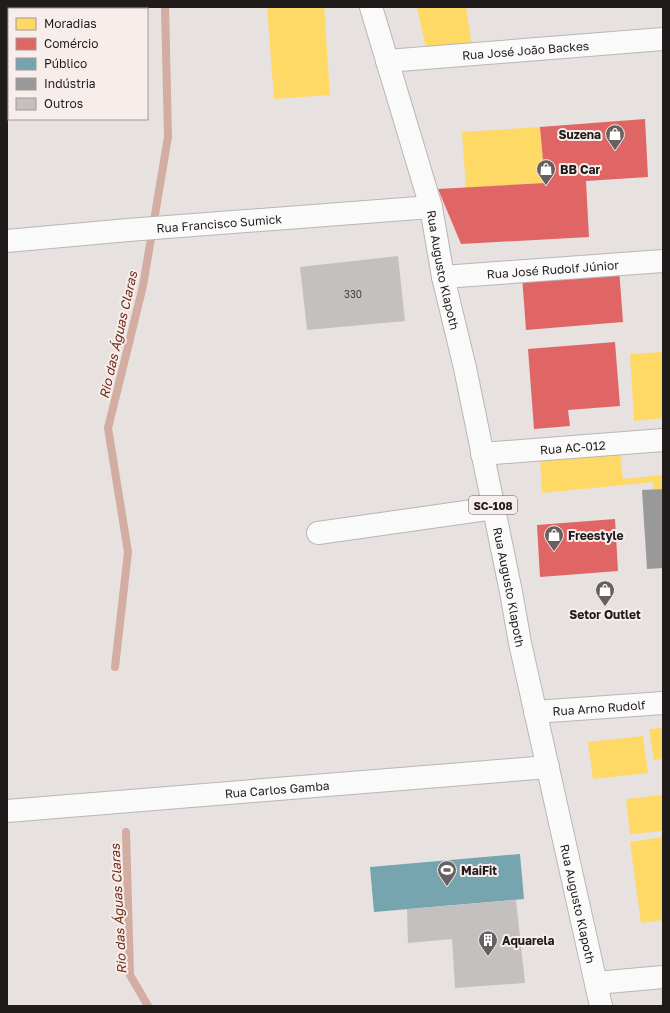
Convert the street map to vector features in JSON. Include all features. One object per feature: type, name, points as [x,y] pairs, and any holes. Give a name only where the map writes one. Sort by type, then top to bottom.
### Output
[{"type":"street","name":"Rua Augusto Klapoth","points":[[371,7],[431,207],[443,277],[465,368],[520,643],[601,1006]]},
{"type":"street","name":"Rua José João Backes","points":[[387,61],[663,39]]},
{"type":"street","name":"Rua Francisco Sumick","points":[[7,241],[175,226],[431,207]]},
{"type":"street","name":"Rua José Rudolf Júnior","points":[[443,277],[663,261]]},
{"type":"street","name":"Rua AC-012","points":[[482,454],[663,440]]},
{"type":"street","points":[[318,532],[494,508]]},
{"type":"street","name":"Rua Arno Rudolf","points":[[535,712],[663,703]]},
{"type":"street","name":"Rua Carlos Gamba","points":[[7,811],[548,767]]},
{"type":"street","points":[[596,983],[663,977]]},
{"type":"building: Moradias","points":[[267,7],[324,7],[330,95],[274,99]]},
{"type":"building: Moradias","points":[[417,7],[466,7],[473,54],[428,57]]},
{"type":"building: Moradias","points":[[540,127],[545,183],[466,188],[462,132]]},
{"type":"building: Moradias","points":[[663,352],[663,418],[634,421],[630,354]]},
{"type":"building: Moradias","points":[[620,452],[623,479],[663,475],[663,489],[653,489],[653,482],[542,493],[540,459]]},
{"type":"building: Moradias","points":[[663,728],[663,759],[654,760],[649,729]]},
{"type":"building: Moradias","points":[[643,736],[648,773],[593,779],[588,742]]},
{"type":"building: Moradias","points":[[663,795],[663,831],[630,834],[626,799]]},
{"type":"building: Moradias","points":[[663,837],[663,920],[641,923],[630,842]]},
{"type":"building: Moradias","points":[[660,986],[663,986],[663,1006],[662,1006]]},
{"type":"building: Comércio","name":"BB Car","points":[[645,119],[648,177],[586,181],[589,237],[461,244],[438,189],[545,183],[540,127]]},
{"type":"building: Comércio","points":[[619,268],[623,322],[526,330],[522,276]]},
{"type":"building: Comércio","points":[[615,342],[620,406],[568,410],[570,426],[534,429],[528,349]]},
{"type":"building: Comércio","points":[[615,519],[618,571],[540,577],[537,525]]},
{"type":"building: Público","name":"MaiFit","points":[[520,854],[524,899],[374,912],[370,867]]},
{"type":"building: Indústria","points":[[663,489],[663,568],[647,569],[642,490]]},
{"type":"building: Outros","points":[[398,256],[405,321],[307,330],[300,267]]},
{"type":"building: Outros","name":"Aquarela","points":[[516,900],[525,983],[455,988],[452,939],[408,943],[407,909]]},
{"type":"waterway","name":"Rio das Águas Claras","points":[[115,667],[128,552],[108,428],[143,286],[168,137],[165,7]]},
{"type":"waterway","name":"Rio das Águas Claras","points":[[126,832],[130,975],[148,1006]]},
{"type":"place","name":"Suzena","points":[[615,151]]},
{"type":"place","name":"BB Car","points":[[546,186]]},
{"type":"place","name":"Freestyle","points":[[554,552]]},
{"type":"place","name":"Setor Outlet","points":[[605,607]]},
{"type":"place","name":"MaiFit","points":[[447,887]]},
{"type":"place","name":"Aquarela","points":[[488,957]]}]
